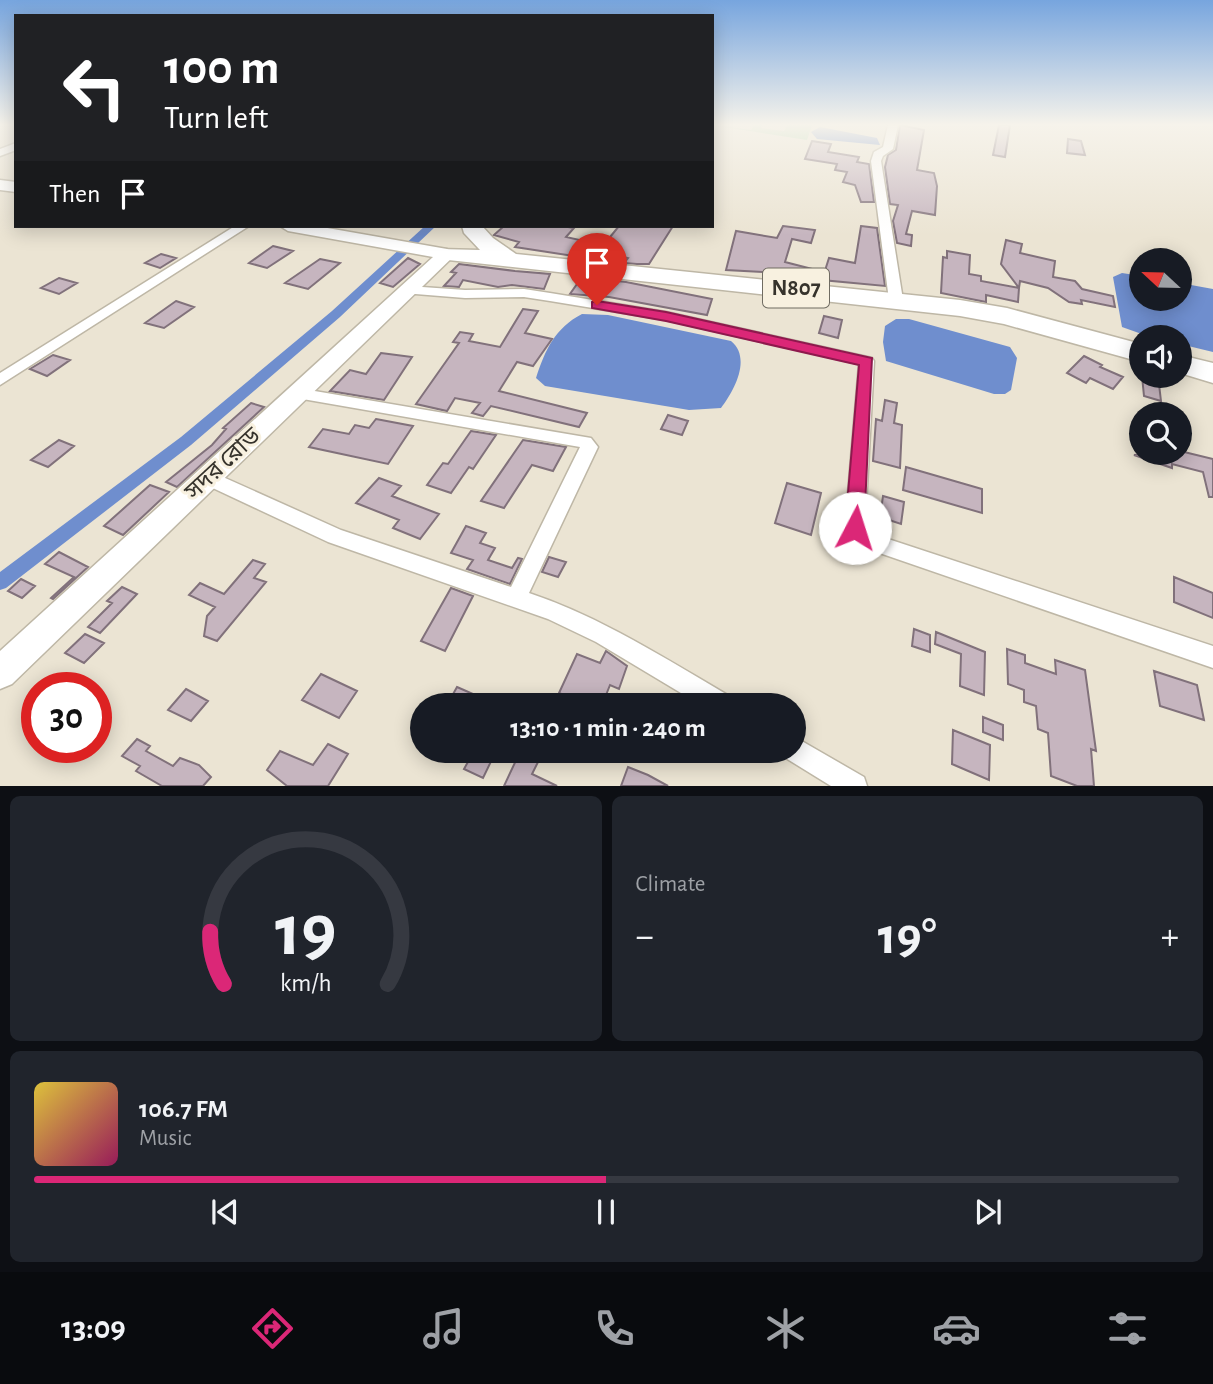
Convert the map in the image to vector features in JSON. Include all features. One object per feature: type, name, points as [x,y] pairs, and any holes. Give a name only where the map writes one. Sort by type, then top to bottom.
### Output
[{"type":"highway","points":[[435,252],[471,228]]},
{"type":"highway","points":[[474,228],[485,243],[510,261]]},
{"type":"highway","name":"N807","points":[[435,252],[897,300],[1007,316],[1129,349]]},
{"type":"highway","points":[[1192,367],[1213,373]]},
{"type":"street","points":[[876,162],[897,300]]},
{"type":"street","points":[[0,380],[240,228]]},
{"type":"street","points":[[299,228],[435,252]]},
{"type":"street","name":"সদর রোড","points":[[0,673],[408,290],[435,252]]},
{"type":"street","points":[[408,290],[465,294],[524,293],[550,297],[666,316],[867,361],[855,528],[872,542],[1213,657]]},
{"type":"street","points":[[298,393],[585,442],[589,447],[517,596]]},
{"type":"street","points":[[208,478],[335,536],[517,596],[604,635],[703,693]]},
{"type":"street","points":[[806,756],[855,786]]},
{"type":"water","points":[[1122,273],[1129,274],[1129,312],[1192,312],[1192,285],[1213,289],[1213,352],[1192,347],[1192,325],[1129,325],[1129,329],[1122,327],[1113,277]]},
{"type":"water","points":[[582,314],[608,315],[731,341],[740,356],[740,365],[731,393],[721,408],[689,410],[545,386],[536,378],[547,349],[565,326]]},
{"type":"water","points":[[896,319],[909,319],[1010,347],[1017,358],[1011,390],[1005,394],[994,394],[886,361],[883,342],[885,326]]},
{"type":"building","points":[[822,162],[869,164],[874,202],[861,202],[855,185],[843,182],[847,172],[835,170],[837,164]]},
{"type":"building","points":[[886,162],[918,162],[917,170],[934,173],[937,186],[935,215],[912,211],[906,234],[912,235],[911,246],[897,243],[893,221],[898,205],[890,204]]},
{"type":"building","points":[[783,226],[815,230],[811,243],[792,239],[785,262],[820,271],[817,282],[763,272],[726,270],[736,231],[777,238]]},
{"type":"building","points":[[861,226],[877,228],[885,286],[822,280],[829,258],[855,263]]},
{"type":"building","points":[[502,228],[574,228],[566,237],[597,244],[606,242],[617,228],[672,228],[649,264],[624,263],[628,258],[599,251],[593,259],[515,247],[519,242],[494,235]]},
{"type":"building","points":[[1006,240],[1022,244],[1020,253],[1055,261],[1053,277],[1075,281],[1082,289],[1113,296],[1115,307],[1081,300],[1082,304],[1069,302],[1048,288],[1020,281],[1019,288],[1001,264]]},
{"type":"building","points":[[273,246],[293,251],[267,268],[249,263]]},
{"type":"building","points":[[947,251],[970,255],[969,274],[981,276],[981,281],[1019,288],[1018,302],[986,295],[986,302],[941,293],[943,257],[947,258]]},
{"type":"building","points":[[161,254],[176,258],[160,268],[145,263]]},
{"type":"building","points":[[408,258],[420,264],[393,287],[380,283]]},
{"type":"building","points":[[320,259],[340,263],[308,289],[285,283]]},
{"type":"building","points":[[459,264],[550,274],[544,289],[512,285],[498,287],[463,280],[459,287],[444,286],[456,273],[451,272]]},
{"type":"building","points":[[582,277],[626,282],[712,299],[707,315],[609,297],[570,294]]},
{"type":"building","points":[[59,278],[77,283],[59,294],[41,288]]},
{"type":"building","points":[[176,301],[194,307],[164,328],[145,323]]},
{"type":"building","points":[[523,309],[538,311],[525,333],[552,339],[533,366],[517,362],[499,391],[587,413],[579,427],[491,406],[483,416],[472,413],[480,403],[455,398],[447,411],[416,404],[459,343],[453,342],[460,332],[473,334],[469,341],[500,347]]},
{"type":"building","points":[[824,316],[842,320],[838,338],[819,333]]},
{"type":"building","points":[[381,353],[412,357],[384,400],[330,391],[350,370],[366,374]]},
{"type":"building","points":[[53,355],[70,360],[47,376],[30,369]]},
{"type":"building","points":[[1084,356],[1123,377],[1113,389],[1090,378],[1086,383],[1067,373]]},
{"type":"building","points":[[1143,388],[1159,388],[1161,401],[1144,396]]},
{"type":"building","points":[[885,400],[897,403],[894,423],[902,425],[900,468],[873,461],[876,419],[882,421]]},
{"type":"building","points":[[251,403],[264,407],[177,487],[166,482],[212,445],[226,429],[223,428]]},
{"type":"building","points":[[668,415],[688,421],[682,435],[661,429]]},
{"type":"building","points":[[376,419],[413,426],[388,464],[309,447],[323,429],[349,434],[355,425],[369,428]]},
{"type":"building","points":[[471,431],[496,435],[473,469],[469,467],[451,493],[427,485],[443,463],[448,464]]},
{"type":"building","points":[[59,440],[74,446],[48,467],[31,460]]},
{"type":"building","points":[[523,440],[566,447],[553,471],[532,465],[504,508],[481,501]]},
{"type":"building","points":[[1192,454],[1213,459],[1213,497],[1209,497],[1203,472],[1176,465],[1192,465]]},
{"type":"building","points":[[906,467],[982,489],[982,513],[903,490]]},
{"type":"building","points":[[379,478],[401,486],[392,496],[439,514],[420,539],[393,528],[399,520],[356,503]]},
{"type":"building","points":[[787,483],[821,493],[811,535],[775,523]]},
{"type":"building","points":[[150,485],[169,492],[123,535],[104,526]]},
{"type":"building","points":[[883,496],[904,502],[901,524],[880,517]]},
{"type":"building","points":[[466,526],[486,533],[480,543],[495,548],[488,560],[512,568],[518,558],[522,559],[510,584],[467,569],[473,560],[451,553]]},
{"type":"building","points":[[59,552],[88,567],[53,599],[51,598],[74,577],[45,564]]},
{"type":"building","points":[[549,557],[566,562],[558,577],[542,572]]},
{"type":"building","points":[[253,560],[265,564],[254,578],[266,582],[217,641],[204,636],[207,616],[215,607],[189,595],[200,583],[224,594]]},
{"type":"building","points":[[1174,577],[1213,593],[1213,618],[1174,602]]},
{"type":"building","points":[[21,579],[35,586],[22,598],[8,591]]},
{"type":"building","points":[[122,587],[137,594],[100,633],[88,627],[112,603],[107,601]]},
{"type":"building","points":[[451,588],[473,596],[445,651],[421,641]]},
{"type":"building","points":[[914,629],[930,635],[930,652],[912,646]]},
{"type":"building","points":[[936,632],[985,652],[984,695],[960,686],[961,654],[935,644]]},
{"type":"building","points":[[85,634],[104,643],[84,663],[65,653]]},
{"type":"building","points":[[1007,649],[1025,655],[1025,663],[1056,674],[1055,660],[1085,670],[1096,751],[1091,749],[1094,786],[1077,786],[1051,776],[1048,733],[1038,729],[1036,706],[1024,702],[1024,690],[1008,684]]},
{"type":"building","points":[[606,651],[627,666],[619,689],[610,685],[607,693],[559,693],[577,654],[600,663]]},
{"type":"building","points":[[1154,671],[1197,685],[1204,720],[1160,706]]},
{"type":"building","points":[[321,674],[357,691],[339,718],[302,700]]},
{"type":"building","points":[[457,687],[471,693],[454,693]]},
{"type":"building","points":[[186,689],[208,701],[191,721],[168,710]]},
{"type":"building","points":[[983,717],[1003,725],[1003,740],[983,732]]},
{"type":"building","points":[[953,730],[990,745],[989,780],[952,764]]},
{"type":"building","points":[[137,739],[150,746],[146,751],[173,766],[180,758],[199,765],[211,777],[203,786],[162,786],[136,771],[140,766],[122,756]]},
{"type":"building","points":[[328,744],[348,754],[328,786],[287,786],[267,770],[280,751],[313,765]]},
{"type":"building","points":[[467,763],[490,763],[483,778],[464,769]]},
{"type":"building","points":[[515,763],[538,763],[532,774],[557,786],[504,786]]},
{"type":"building","points":[[628,767],[648,775],[668,786],[621,786]]},
{"type":"waterway","points":[[0,582],[186,441],[336,314],[429,228]]},
{"type":"route","points":[[597,305],[666,316],[867,361],[855,528]]}]
